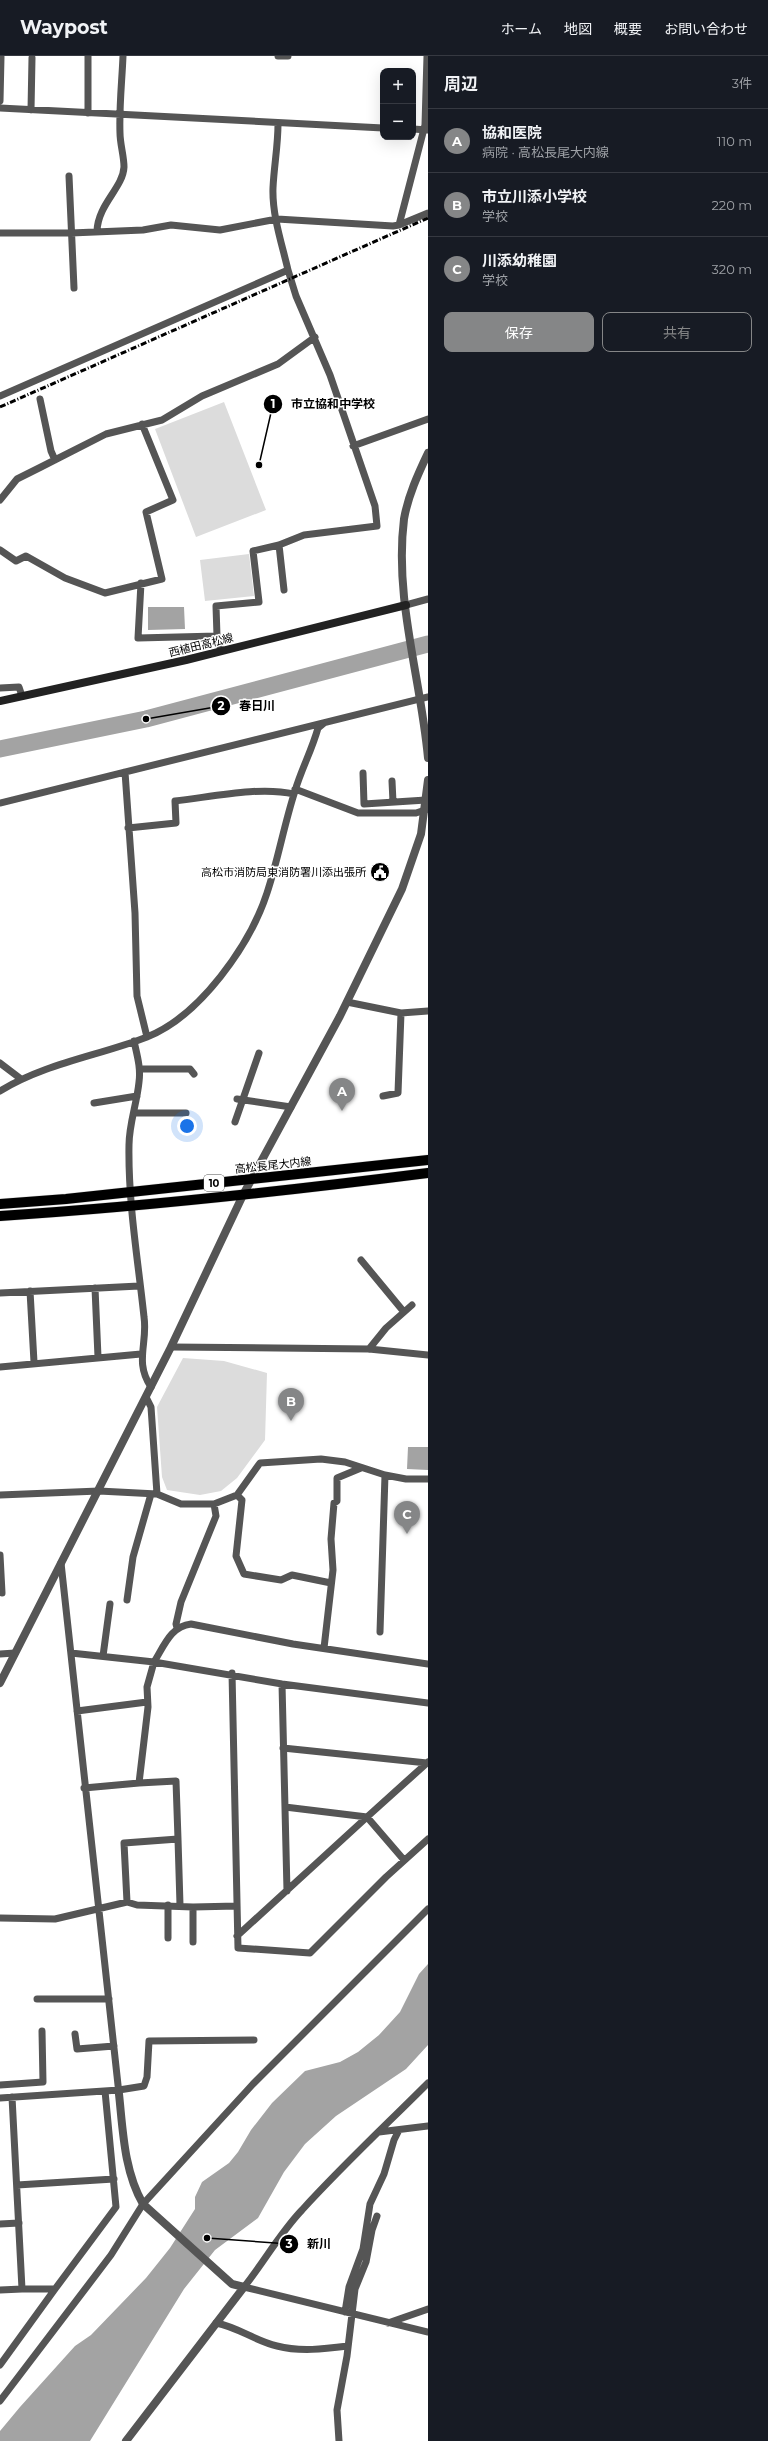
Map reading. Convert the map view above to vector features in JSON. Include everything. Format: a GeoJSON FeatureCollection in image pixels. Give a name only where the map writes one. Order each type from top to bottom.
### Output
{"type":"FeatureCollection","features":[{"type":"Feature","properties":{"kind":"main road","name":"西植田高松線"},"geometry":{"type":"LineString","coordinates":[[0,701],[221,651],[406,605]]}},
{"type":"Feature","properties":{"kind":"main road","name":"高松長尾大内線"},"geometry":{"type":"LineString","coordinates":[[0,1204],[428,1160]]}},
{"type":"Feature","properties":{"kind":"main road","name":"10"},"geometry":{"type":"LineString","coordinates":[[0,1216],[132,1207],[428,1173]]}},
{"type":"Feature","properties":{"kind":"street"},"geometry":{"type":"LineString","coordinates":[[88,56],[88,113]]}},
{"type":"Feature","properties":{"kind":"street"},"geometry":{"type":"LineString","coordinates":[[97,231],[97,222],[104,203],[122,177],[123,172],[120,114],[123,56]]}},
{"type":"Feature","properties":{"kind":"street"},"geometry":{"type":"LineString","coordinates":[[278,56],[288,56]]}},
{"type":"Feature","properties":{"kind":"street"},"geometry":{"type":"LineString","coordinates":[[399,224],[426,130],[426,56]]}},
{"type":"Feature","properties":{"kind":"street"},"geometry":{"type":"LineString","coordinates":[[0,102],[1,57]]}},
{"type":"Feature","properties":{"kind":"street"},"geometry":{"type":"LineString","coordinates":[[31,110],[32,58]]}},
{"type":"Feature","properties":{"kind":"street"},"geometry":{"type":"LineString","coordinates":[[0,108],[278,124],[380,128]]}},
{"type":"Feature","properties":{"kind":"street"},"geometry":{"type":"LineString","coordinates":[[221,651],[216,636],[216,606],[259,602],[253,551],[278,545],[304,535],[377,526],[376,506],[353,446],[315,337],[296,296],[288,270],[277,219],[273,189],[278,152],[278,124]]}},
{"type":"Feature","properties":{"kind":"street"},"geometry":{"type":"LineString","coordinates":[[416,129],[426,130]]}},
{"type":"Feature","properties":{"kind":"street"},"geometry":{"type":"LineString","coordinates":[[69,176],[70,233],[74,288]]}},
{"type":"Feature","properties":{"kind":"street"},"geometry":{"type":"LineString","coordinates":[[0,233],[70,233],[143,230],[171,225],[220,230],[277,219],[393,226],[428,213]]}},
{"type":"Feature","properties":{"kind":"street"},"geometry":{"type":"LineString","coordinates":[[0,396],[288,270]]}},
{"type":"Feature","properties":{"kind":"street"},"geometry":{"type":"LineString","coordinates":[[0,500],[17,479],[106,434],[162,420],[202,396],[278,364],[315,337]]}},
{"type":"Feature","properties":{"kind":"street"},"geometry":{"type":"LineString","coordinates":[[40,399],[51,451],[55,460]]}},
{"type":"Feature","properties":{"kind":"street"},"geometry":{"type":"LineString","coordinates":[[353,446],[428,419]]}},
{"type":"Feature","properties":{"kind":"street"},"geometry":{"type":"LineString","coordinates":[[0,550],[16,561],[26,556],[65,578],[105,593],[162,579],[146,512],[172,500],[142,424]]}},
{"type":"Feature","properties":{"kind":"street"},"geometry":{"type":"LineString","coordinates":[[428,453],[412,490],[405,518],[402,568],[407,617],[422,696],[428,758]]}},
{"type":"Feature","properties":{"kind":"street"},"geometry":{"type":"LineString","coordinates":[[278,545],[284,590]]}},
{"type":"Feature","properties":{"kind":"street"},"geometry":{"type":"LineString","coordinates":[[141,583],[138,638],[216,636]]}},
{"type":"Feature","properties":{"kind":"street"},"geometry":{"type":"LineString","coordinates":[[406,605],[428,599]]}},
{"type":"Feature","properties":{"kind":"street"},"geometry":{"type":"LineString","coordinates":[[0,688],[19,687],[22,696]]}},
{"type":"Feature","properties":{"kind":"street"},"geometry":{"type":"LineString","coordinates":[[0,803],[324,723],[422,696]]}},
{"type":"Feature","properties":{"kind":"street"},"geometry":{"type":"LineString","coordinates":[[0,1091],[20,1079],[68,1060],[147,1037],[164,1029],[191,1007],[216,983],[256,921],[267,893],[294,792],[318,728],[324,723]]}},
{"type":"Feature","properties":{"kind":"street"},"geometry":{"type":"LineString","coordinates":[[125,772],[135,913],[137,996],[147,1037]]}},
{"type":"Feature","properties":{"kind":"street"},"geometry":{"type":"LineString","coordinates":[[363,773],[364,804],[393,802],[426,806]]}},
{"type":"Feature","properties":{"kind":"street"},"geometry":{"type":"LineString","coordinates":[[0,1683],[61,1563],[100,1491],[152,1387],[243,1195],[347,1002],[402,889],[415,857],[426,806],[428,780]]}},
{"type":"Feature","properties":{"kind":"street"},"geometry":{"type":"LineString","coordinates":[[392,781],[393,802]]}},
{"type":"Feature","properties":{"kind":"street"},"geometry":{"type":"LineString","coordinates":[[128,828],[176,823],[175,801],[261,792],[294,792],[358,813],[416,812],[426,806]]}},
{"type":"Feature","properties":{"kind":"street"},"geometry":{"type":"LineString","coordinates":[[347,1002],[401,1013],[428,1011]]}},
{"type":"Feature","properties":{"kind":"street"},"geometry":{"type":"LineString","coordinates":[[383,1096],[398,1093],[401,1013]]}},
{"type":"Feature","properties":{"kind":"street"},"geometry":{"type":"LineString","coordinates":[[134,1041],[140,1069],[129,1143],[130,1191],[139,1286],[145,1318],[141,1354],[145,1377],[152,1387]]}},
{"type":"Feature","properties":{"kind":"street"},"geometry":{"type":"LineString","coordinates":[[235,1122],[240,1099],[259,1053]]}},
{"type":"Feature","properties":{"kind":"street"},"geometry":{"type":"LineString","coordinates":[[0,1063],[20,1079]]}},
{"type":"Feature","properties":{"kind":"street"},"geometry":{"type":"LineString","coordinates":[[140,1069],[190,1069],[194,1074]]}},
{"type":"Feature","properties":{"kind":"street"},"geometry":{"type":"LineString","coordinates":[[94,1103],[137,1096]]}},
{"type":"Feature","properties":{"kind":"street"},"geometry":{"type":"LineString","coordinates":[[240,1099],[291,1107]]}},
{"type":"Feature","properties":{"kind":"street"},"geometry":{"type":"LineString","coordinates":[[134,1113],[186,1113]]}},
{"type":"Feature","properties":{"kind":"street"},"geometry":{"type":"LineString","coordinates":[[361,1260],[404,1312]]}},
{"type":"Feature","properties":{"kind":"street"},"geometry":{"type":"LineString","coordinates":[[0,1293],[139,1286]]}},
{"type":"Feature","properties":{"kind":"street"},"geometry":{"type":"LineString","coordinates":[[95,1288],[98,1357]]}},
{"type":"Feature","properties":{"kind":"street"},"geometry":{"type":"LineString","coordinates":[[30,1291],[34,1362]]}},
{"type":"Feature","properties":{"kind":"street"},"geometry":{"type":"LineString","coordinates":[[369,1349],[386,1328],[412,1305]]}},
{"type":"Feature","properties":{"kind":"street"},"geometry":{"type":"LineString","coordinates":[[171,1347],[369,1349],[428,1356]]}},
{"type":"Feature","properties":{"kind":"street"},"geometry":{"type":"LineString","coordinates":[[0,1367],[34,1362],[141,1354]]}},
{"type":"Feature","properties":{"kind":"street"},"geometry":{"type":"LineString","coordinates":[[127,1600],[133,1557],[154,1494],[151,1407],[146,1397]]}},
{"type":"Feature","properties":{"kind":"street"},"geometry":{"type":"LineString","coordinates":[[0,1494],[100,1491],[154,1494],[181,1504],[214,1504],[237,1495],[260,1463],[321,1459],[345,1462],[385,1475],[406,1479],[428,1479]]}},
{"type":"Feature","properties":{"kind":"street"},"geometry":{"type":"LineString","coordinates":[[324,1648],[331,1583],[331,1538],[337,1478],[360,1468]]}},
{"type":"Feature","properties":{"kind":"street"},"geometry":{"type":"LineString","coordinates":[[380,1632],[385,1475]]}},
{"type":"Feature","properties":{"kind":"street"},"geometry":{"type":"LineString","coordinates":[[237,1495],[242,1500],[236,1556],[244,1574],[281,1580],[292,1575],[331,1583]]}},
{"type":"Feature","properties":{"kind":"street"},"geometry":{"type":"LineString","coordinates":[[139,1783],[147,1702],[147,1687],[154,1662],[177,1628],[176,1624],[181,1602],[216,1516],[214,1504]]}},
{"type":"Feature","properties":{"kind":"street"},"geometry":{"type":"LineString","coordinates":[[0,1555],[2,1592]]}},
{"type":"Feature","properties":{"kind":"street"},"geometry":{"type":"LineString","coordinates":[[61,1563],[84,1788],[119,2092],[130,2172],[137,2193],[146,2207],[232,2284],[428,2332]]}},
{"type":"Feature","properties":{"kind":"street"},"geometry":{"type":"LineString","coordinates":[[103,1656],[110,1604]]}},
{"type":"Feature","properties":{"kind":"street"},"geometry":{"type":"LineString","coordinates":[[177,1628],[191,1624],[206,1625],[324,1648],[428,1664]]}},
{"type":"Feature","properties":{"kind":"street"},"geometry":{"type":"LineString","coordinates":[[0,1654],[15,1653]]}},
{"type":"Feature","properties":{"kind":"street"},"geometry":{"type":"LineString","coordinates":[[70,1653],[154,1662],[232,1674],[282,1684],[428,1704]]}},
{"type":"Feature","properties":{"kind":"street"},"geometry":{"type":"LineString","coordinates":[[232,1674],[238,1948],[310,1953],[404,1860],[428,1839]]}},
{"type":"Feature","properties":{"kind":"street"},"geometry":{"type":"LineString","coordinates":[[282,1684],[286,1891]]}},
{"type":"Feature","properties":{"kind":"street"},"geometry":{"type":"LineString","coordinates":[[77,1711],[147,1702]]}},
{"type":"Feature","properties":{"kind":"street"},"geometry":{"type":"LineString","coordinates":[[283,1748],[428,1762]]}},
{"type":"Feature","properties":{"kind":"street"},"geometry":{"type":"LineString","coordinates":[[238,1936],[428,1762]]}},
{"type":"Feature","properties":{"kind":"street"},"geometry":{"type":"LineString","coordinates":[[84,1788],[176,1781],[180,1905]]}},
{"type":"Feature","properties":{"kind":"street"},"geometry":{"type":"LineString","coordinates":[[284,1807],[367,1817],[404,1860]]}},
{"type":"Feature","properties":{"kind":"street"},"geometry":{"type":"LineString","coordinates":[[127,1902],[124,1843],[178,1839]]}},
{"type":"Feature","properties":{"kind":"street"},"geometry":{"type":"LineString","coordinates":[[0,1918],[55,1919],[127,1902],[137,1904],[180,1905],[193,1907],[237,1906]]}},
{"type":"Feature","properties":{"kind":"street"},"geometry":{"type":"LineString","coordinates":[[168,1905],[168,1938]]}},
{"type":"Feature","properties":{"kind":"street"},"geometry":{"type":"LineString","coordinates":[[193,1907],[193,1942]]}},
{"type":"Feature","properties":{"kind":"street"},"geometry":{"type":"LineString","coordinates":[[0,2401],[146,2207],[253,2084],[428,1909]]}},
{"type":"Feature","properties":{"kind":"street"},"geometry":{"type":"LineString","coordinates":[[37,1999],[109,1999]]}},
{"type":"Feature","properties":{"kind":"street"},"geometry":{"type":"LineString","coordinates":[[0,2085],[43,2082],[42,2031]]}},
{"type":"Feature","properties":{"kind":"street"},"geometry":{"type":"LineString","coordinates":[[75,2034],[77,2049],[114,2046]]}},
{"type":"Feature","properties":{"kind":"street"},"geometry":{"type":"LineString","coordinates":[[0,2098],[105,2091],[119,2092],[144,2086],[147,2077],[149,2041],[254,2040]]}},
{"type":"Feature","properties":{"kind":"street"},"geometry":{"type":"LineString","coordinates":[[126,2441],[260,2267],[277,2239],[301,2210],[428,2082]]}},
{"type":"Feature","properties":{"kind":"street"},"geometry":{"type":"LineString","coordinates":[[0,2365],[116,2208],[105,2091]]}},
{"type":"Feature","properties":{"kind":"street"},"geometry":{"type":"LineString","coordinates":[[12,2097],[22,2289]]}},
{"type":"Feature","properties":{"kind":"street"},"geometry":{"type":"LineString","coordinates":[[379,2132],[428,2126]]}},
{"type":"Feature","properties":{"kind":"street"},"geometry":{"type":"LineString","coordinates":[[338,2441],[337,2410],[348,2346],[349,2287],[363,2249],[370,2204],[384,2174],[394,2140],[399,2130]]}},
{"type":"Feature","properties":{"kind":"street"},"geometry":{"type":"LineString","coordinates":[[17,2185],[114,2179]]}},
{"type":"Feature","properties":{"kind":"street"},"geometry":{"type":"LineString","coordinates":[[348,2313],[355,2289],[366,2262],[372,2230],[377,2216]]}},
{"type":"Feature","properties":{"kind":"street"},"geometry":{"type":"LineString","coordinates":[[0,2224],[19,2223]]}},
{"type":"Feature","properties":{"kind":"street"},"geometry":{"type":"LineString","coordinates":[[0,2290],[56,2289]]}},
{"type":"Feature","properties":{"kind":"street"},"geometry":{"type":"LineString","coordinates":[[388,2323],[428,2309]]}},
{"type":"Feature","properties":{"kind":"street"},"geometry":{"type":"LineString","coordinates":[[216,2323],[245,2331],[276,2346],[297,2350],[348,2346]]}},
{"type":"Feature","properties":{"kind":"shaded area"},"geometry":{"type":"Polygon","coordinates":[[[224,402],[266,510],[196,537],[155,429],[224,402]]]}},
{"type":"Feature","properties":{"kind":"shaded area"},"geometry":{"type":"Polygon","coordinates":[[[249,554],[254,596],[205,601],[200,560],[249,554]]]}},
{"type":"Feature","properties":{"kind":"shaded area"},"geometry":{"type":"Polygon","coordinates":[[[148,607],[184,607],[185,629],[148,630],[148,607]]]}},
{"type":"Feature","properties":{"kind":"shaded area"},"geometry":{"type":"Polygon","coordinates":[[[183,1358],[224,1361],[267,1373],[265,1440],[237,1478],[221,1491],[200,1495],[167,1490],[162,1477],[157,1407],[183,1358]]]}},
{"type":"Feature","properties":{"kind":"shaded area"},"geometry":{"type":"Polygon","coordinates":[[[408,1447],[428,1447],[428,1470],[407,1469],[408,1447]]]}},
{"type":"Feature","properties":{"kind":"shaded area"},"geometry":{"type":"Polygon","coordinates":[[[428,1964],[428,2045],[406,2069],[336,2116],[305,2144],[284,2172],[258,2218],[215,2250],[184,2289],[90,2441],[0,2441],[0,2431],[20,2407],[75,2346],[91,2335],[146,2278],[170,2248],[195,2209],[195,2197],[202,2182],[229,2163],[238,2152],[251,2130],[272,2103],[305,2071],[340,2062],[358,2052],[379,2035],[400,2012],[419,1974],[428,1964]]]}},
{"type":"Feature","properties":{"kind":"waterway"},"geometry":{"type":"LineString","coordinates":[[0,749],[146,719],[428,644]]}},
{"type":"Feature","properties":{"kind":"railway"},"geometry":{"type":"LineString","coordinates":[[0,407],[428,218]]}},
{"type":"Feature","properties":{"kind":"place","name":"市立協和中学校"},"geometry":{"type":"Point","coordinates":[259,465]}},
{"type":"Feature","properties":{"kind":"place","name":"春日川"},"geometry":{"type":"Point","coordinates":[146,719]}},
{"type":"Feature","properties":{"kind":"place","name":"高松市消防局東消防署川添出張所"},"geometry":{"type":"Point","coordinates":[380,872]}},
{"type":"Feature","properties":{"kind":"place","name":"協和医院"},"geometry":{"type":"Point","coordinates":[342,1111]}},
{"type":"Feature","properties":{"kind":"place","name":"市立川添小学校"},"geometry":{"type":"Point","coordinates":[291,1421]}},
{"type":"Feature","properties":{"kind":"place","name":"川添幼稚園"},"geometry":{"type":"Point","coordinates":[407,1534]}},
{"type":"Feature","properties":{"kind":"place","name":"新川"},"geometry":{"type":"Point","coordinates":[207,2238]}}]}
